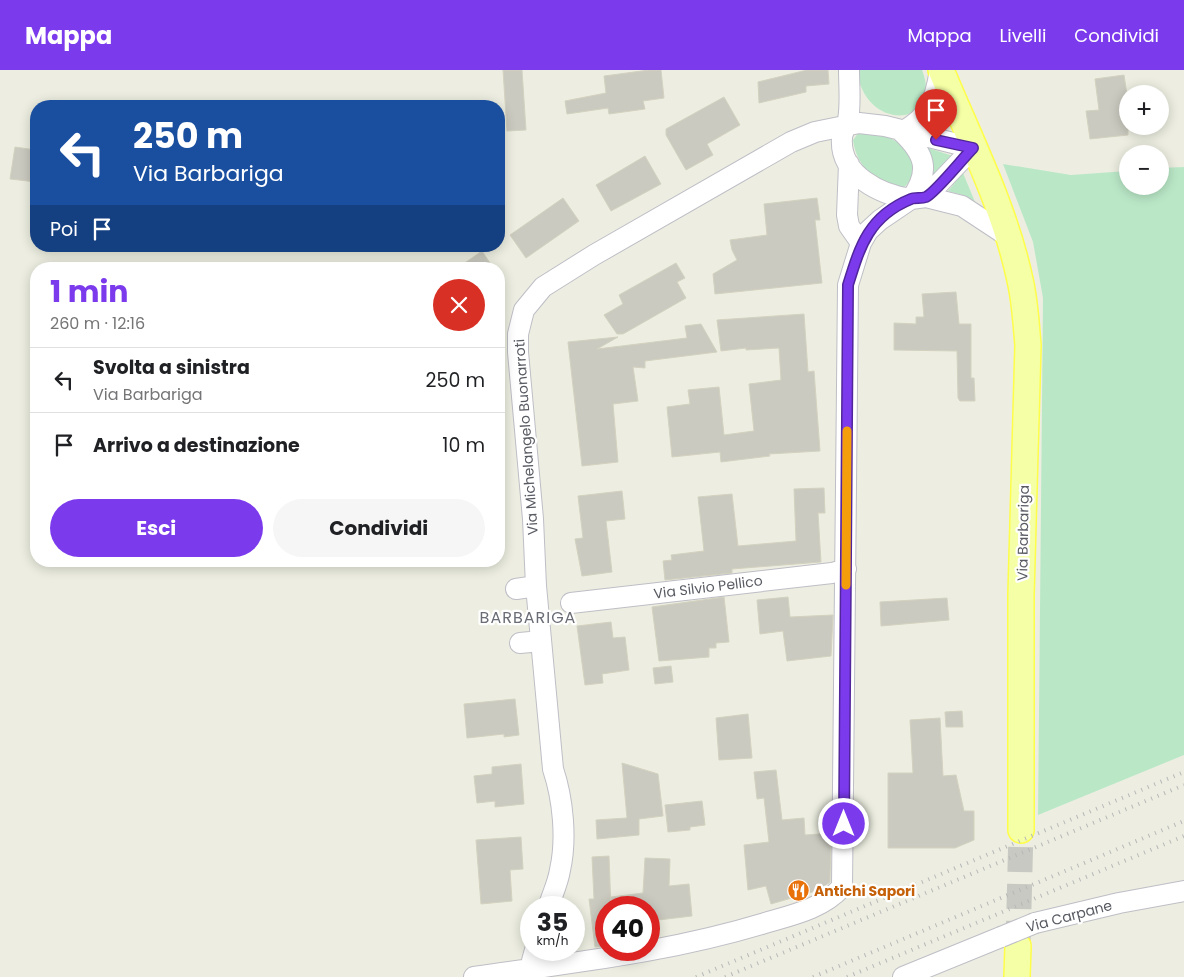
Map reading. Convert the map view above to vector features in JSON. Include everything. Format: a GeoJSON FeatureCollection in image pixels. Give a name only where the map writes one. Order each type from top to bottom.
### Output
{"type":"FeatureCollection","features":[{"type":"Feature","properties":{"kind":"main road","name":"Via Barbariga"},"geometry":{"type":"LineString","coordinates":[[940,70],[1009,237],[1021,281],[1028,345],[1021,595],[1021,830]]}},
{"type":"Feature","properties":{"kind":"main road"},"geometry":{"type":"LineString","coordinates":[[1007,943],[1017,977]]}},
{"type":"Feature","properties":{"kind":"street"},"geometry":{"type":"LineString","coordinates":[[849,70],[848,124],[842,138],[843,150],[849,164],[859,177],[870,186],[895,196],[919,198],[962,206],[1009,237]]}},
{"type":"Feature","properties":{"kind":"street","name":"Via Barbariga"},"geometry":{"type":"LineString","coordinates":[[902,132],[914,125],[931,105],[936,95],[940,70]]}},
{"type":"Feature","properties":{"kind":"street"},"geometry":{"type":"LineString","coordinates":[[848,124],[873,124],[973,148]]}},
{"type":"Feature","properties":{"kind":"street","name":"Via Michelangelo Buonarroti"},"geometry":{"type":"LineString","coordinates":[[552,896],[560,871],[564,844],[558,784],[553,769],[536,586],[533,519],[518,352],[520,326],[524,310],[542,287],[594,255],[791,142],[815,132],[848,124]]}},
{"type":"Feature","properties":{"kind":"street"},"geometry":{"type":"LineString","coordinates":[[902,132],[914,144],[922,159],[924,171],[918,190],[919,198]]}},
{"type":"Feature","properties":{"kind":"street"},"geometry":{"type":"LineString","coordinates":[[474,977],[628,956],[716,938],[803,912],[832,898],[842,886],[848,285],[861,243],[868,231],[880,220],[919,198],[973,148]]}},
{"type":"Feature","properties":{"kind":"street"},"geometry":{"type":"LineString","coordinates":[[849,164],[848,221],[861,243]]}},
{"type":"Feature","properties":{"kind":"street","name":"Via Silvio Pellico"},"geometry":{"type":"LineString","coordinates":[[571,603],[832,573],[846,569]]}},
{"type":"Feature","properties":{"kind":"street"},"geometry":{"type":"LineString","coordinates":[[516,589],[536,586]]}},
{"type":"Feature","properties":{"kind":"street"},"geometry":{"type":"LineString","coordinates":[[520,643],[542,641]]}},
{"type":"Feature","properties":{"kind":"street","name":"Via Carpane"},"geometry":{"type":"LineString","coordinates":[[903,977],[1007,943],[1035,923],[1119,903],[1184,892]]}},
{"type":"Feature","properties":{"kind":"street"},"geometry":{"type":"LineString","coordinates":[[532,961],[533,970]]}},
{"type":"Feature","properties":{"kind":"green space"},"geometry":{"type":"Polygon","coordinates":[[[857,70],[922,70],[926,89],[923,103],[913,112],[901,115],[887,113],[873,105],[863,90],[857,70]]]}},
{"type":"Feature","properties":{"kind":"green space"},"geometry":{"type":"Polygon","coordinates":[[[859,132],[883,135],[900,144],[906,150],[914,164],[914,172],[903,188],[884,182],[863,166],[855,150],[853,140],[859,132]]]}},
{"type":"Feature","properties":{"kind":"green space"},"geometry":{"type":"Polygon","coordinates":[[[928,148],[953,156],[931,183],[933,165],[928,148]]]}},
{"type":"Feature","properties":{"kind":"green space"},"geometry":{"type":"Polygon","coordinates":[[[1003,164],[1071,175],[1119,172],[1119,195],[1169,195],[1169,168],[1184,167],[1184,755],[1038,815],[1043,298],[1033,242],[1003,164]]]}},
{"type":"Feature","properties":{"kind":"green space"},"geometry":{"type":"Polygon","coordinates":[[[963,173],[975,202],[963,195],[948,191],[963,173]]]}},
{"type":"Feature","properties":{"kind":"building"},"geometry":{"type":"Polygon","coordinates":[[[503,70],[522,70],[526,130],[507,131],[503,70]]]}},
{"type":"Feature","properties":{"kind":"building"},"geometry":{"type":"Polygon","coordinates":[[[661,70],[664,98],[643,101],[645,109],[609,114],[608,108],[567,114],[565,101],[606,93],[604,76],[661,70]]]}},
{"type":"Feature","properties":{"kind":"building"},"geometry":{"type":"Polygon","coordinates":[[[807,70],[828,70],[829,84],[806,86],[806,92],[759,103],[758,82],[807,70]]]}},
{"type":"Feature","properties":{"kind":"building"},"geometry":{"type":"Polygon","coordinates":[[[1124,75],[1126,85],[1119,85],[1119,135],[1128,135],[1090,139],[1086,111],[1099,110],[1095,79],[1124,75]]]}},
{"type":"Feature","properties":{"kind":"building"},"geometry":{"type":"Polygon","coordinates":[[[724,97],[740,125],[707,144],[713,155],[686,170],[666,135],[666,129],[724,97]]]}},
{"type":"Feature","properties":{"kind":"building"},"geometry":{"type":"Polygon","coordinates":[[[15,147],[30,149],[30,181],[10,179],[15,147]]]}},
{"type":"Feature","properties":{"kind":"building"},"geometry":{"type":"Polygon","coordinates":[[[645,156],[661,184],[611,211],[596,185],[645,156]]]}},
{"type":"Feature","properties":{"kind":"building"},"geometry":{"type":"Polygon","coordinates":[[[563,198],[579,221],[526,258],[510,235],[563,198]]]}},
{"type":"Feature","properties":{"kind":"building"},"geometry":{"type":"Polygon","coordinates":[[[817,198],[820,220],[815,220],[822,283],[715,294],[713,274],[737,260],[730,240],[767,235],[764,204],[817,198]]]}},
{"type":"Feature","properties":{"kind":"building"},"geometry":{"type":"Polygon","coordinates":[[[483,252],[489,262],[466,262],[483,252]]]}},
{"type":"Feature","properties":{"kind":"building"},"geometry":{"type":"Polygon","coordinates":[[[676,263],[685,278],[677,282],[686,298],[623,334],[617,334],[604,315],[623,304],[619,295],[676,263]]]}},
{"type":"Feature","properties":{"kind":"building"},"geometry":{"type":"Polygon","coordinates":[[[956,292],[959,324],[971,324],[971,378],[974,378],[975,401],[960,401],[958,398],[957,351],[894,350],[894,323],[916,324],[916,317],[924,317],[922,294],[956,292]]]}},
{"type":"Feature","properties":{"kind":"building"},"geometry":{"type":"Polygon","coordinates":[[[804,314],[808,372],[814,371],[820,451],[769,454],[770,456],[721,462],[720,452],[672,457],[667,407],[690,404],[688,390],[719,387],[724,435],[754,431],[749,384],[781,380],[779,348],[746,350],[746,348],[721,351],[717,320],[804,314]]]}},
{"type":"Feature","properties":{"kind":"building"},"geometry":{"type":"Polygon","coordinates":[[[701,324],[717,352],[645,361],[645,368],[633,367],[638,401],[613,404],[618,462],[582,466],[568,342],[618,337],[597,349],[687,338],[685,326],[701,324]]]}},
{"type":"Feature","properties":{"kind":"building"},"geometry":{"type":"Polygon","coordinates":[[[824,488],[825,513],[818,513],[821,562],[732,569],[732,573],[665,580],[663,561],[672,560],[671,555],[704,551],[698,497],[732,494],[738,546],[796,541],[794,489],[824,488]]]}},
{"type":"Feature","properties":{"kind":"building"},"geometry":{"type":"Polygon","coordinates":[[[622,491],[625,519],[606,521],[612,572],[582,576],[575,539],[583,538],[578,496],[622,491]]]}},
{"type":"Feature","properties":{"kind":"building"},"geometry":{"type":"Polygon","coordinates":[[[724,597],[729,642],[716,643],[716,648],[709,648],[709,657],[659,661],[652,607],[724,597]]]}},
{"type":"Feature","properties":{"kind":"building"},"geometry":{"type":"Polygon","coordinates":[[[788,597],[790,617],[833,615],[831,656],[787,661],[783,631],[760,634],[757,600],[788,597]]]}},
{"type":"Feature","properties":{"kind":"building"},"geometry":{"type":"Polygon","coordinates":[[[947,598],[949,620],[881,626],[880,602],[947,598]]]}},
{"type":"Feature","properties":{"kind":"building"},"geometry":{"type":"Polygon","coordinates":[[[611,622],[613,638],[625,637],[629,670],[602,674],[603,683],[585,685],[577,626],[611,622]]]}},
{"type":"Feature","properties":{"kind":"building"},"geometry":{"type":"Polygon","coordinates":[[[671,666],[673,682],[655,684],[653,668],[671,666]]]}},
{"type":"Feature","properties":{"kind":"building"},"geometry":{"type":"Polygon","coordinates":[[[515,699],[519,735],[504,737],[504,734],[467,738],[464,704],[515,699]]]}},
{"type":"Feature","properties":{"kind":"building"},"geometry":{"type":"Polygon","coordinates":[[[962,711],[963,727],[946,727],[945,712],[962,711]]]}},
{"type":"Feature","properties":{"kind":"building"},"geometry":{"type":"Polygon","coordinates":[[[748,714],[752,758],[719,760],[716,718],[748,714]]]}},
{"type":"Feature","properties":{"kind":"building"},"geometry":{"type":"Polygon","coordinates":[[[940,718],[943,776],[956,775],[964,811],[974,811],[974,840],[955,848],[888,848],[888,773],[913,773],[910,720],[940,718]]]}},
{"type":"Feature","properties":{"kind":"building"},"geometry":{"type":"Polygon","coordinates":[[[622,763],[658,774],[663,816],[639,819],[639,835],[597,839],[596,820],[627,818],[622,763]]]}},
{"type":"Feature","properties":{"kind":"building"},"geometry":{"type":"Polygon","coordinates":[[[521,764],[524,804],[495,807],[495,801],[477,803],[474,776],[492,774],[492,767],[521,764]]]}},
{"type":"Feature","properties":{"kind":"building"},"geometry":{"type":"Polygon","coordinates":[[[776,770],[782,820],[804,818],[805,835],[831,833],[830,882],[819,890],[771,904],[766,886],[748,890],[744,845],[769,842],[764,798],[757,799],[754,772],[776,770]]]}},
{"type":"Feature","properties":{"kind":"building"},"geometry":{"type":"Polygon","coordinates":[[[702,801],[705,825],[690,827],[690,830],[668,832],[665,805],[702,801]]]}},
{"type":"Feature","properties":{"kind":"building"},"geometry":{"type":"Polygon","coordinates":[[[521,837],[523,869],[510,870],[512,901],[481,904],[476,840],[521,837]]]}},
{"type":"Feature","properties":{"kind":"building"},"geometry":{"type":"Polygon","coordinates":[[[609,856],[611,896],[595,896],[595,947],[589,899],[594,899],[592,857],[609,856]]]}},
{"type":"Feature","properties":{"kind":"building"},"geometry":{"type":"Polygon","coordinates":[[[645,858],[670,859],[669,886],[689,884],[692,916],[660,920],[660,896],[619,896],[643,893],[645,858]]]}},
{"type":"Feature","properties":{"kind":"tunnel"},"geometry":{"type":"LineString","coordinates":[[1018,946],[1021,830]]}},
{"type":"Feature","properties":{"kind":"railway"},"geometry":{"type":"LineString","coordinates":[[696,977],[1184,772]]}},
{"type":"Feature","properties":{"kind":"railway"},"geometry":{"type":"LineString","coordinates":[[725,977],[1184,785]]}},
{"type":"Feature","properties":{"kind":"railway"},"geometry":{"type":"LineString","coordinates":[[813,977],[1184,821]]}},
{"type":"Feature","properties":{"kind":"railway"},"geometry":{"type":"LineString","coordinates":[[847,977],[1184,836]]}},
{"type":"Feature","properties":{"kind":"slow traffic"},"geometry":{"type":"LineString","coordinates":[[846,585],[847,431]]}},
{"type":"Feature","properties":{"kind":"place","name":"Antichi Sapori"},"geometry":{"type":"Point","coordinates":[798,891]}},
{"type":"Feature","properties":{"kind":"district","name":"BARBARIGA"},"geometry":{"type":"Point","coordinates":[528,617]}},
{"type":"Feature","properties":{"kind":"route"},"geometry":{"type":"LineString","coordinates":[[844,824],[848,285],[861,243],[868,231],[880,220],[911,199],[926,197],[973,148],[936,140]]}}]}
